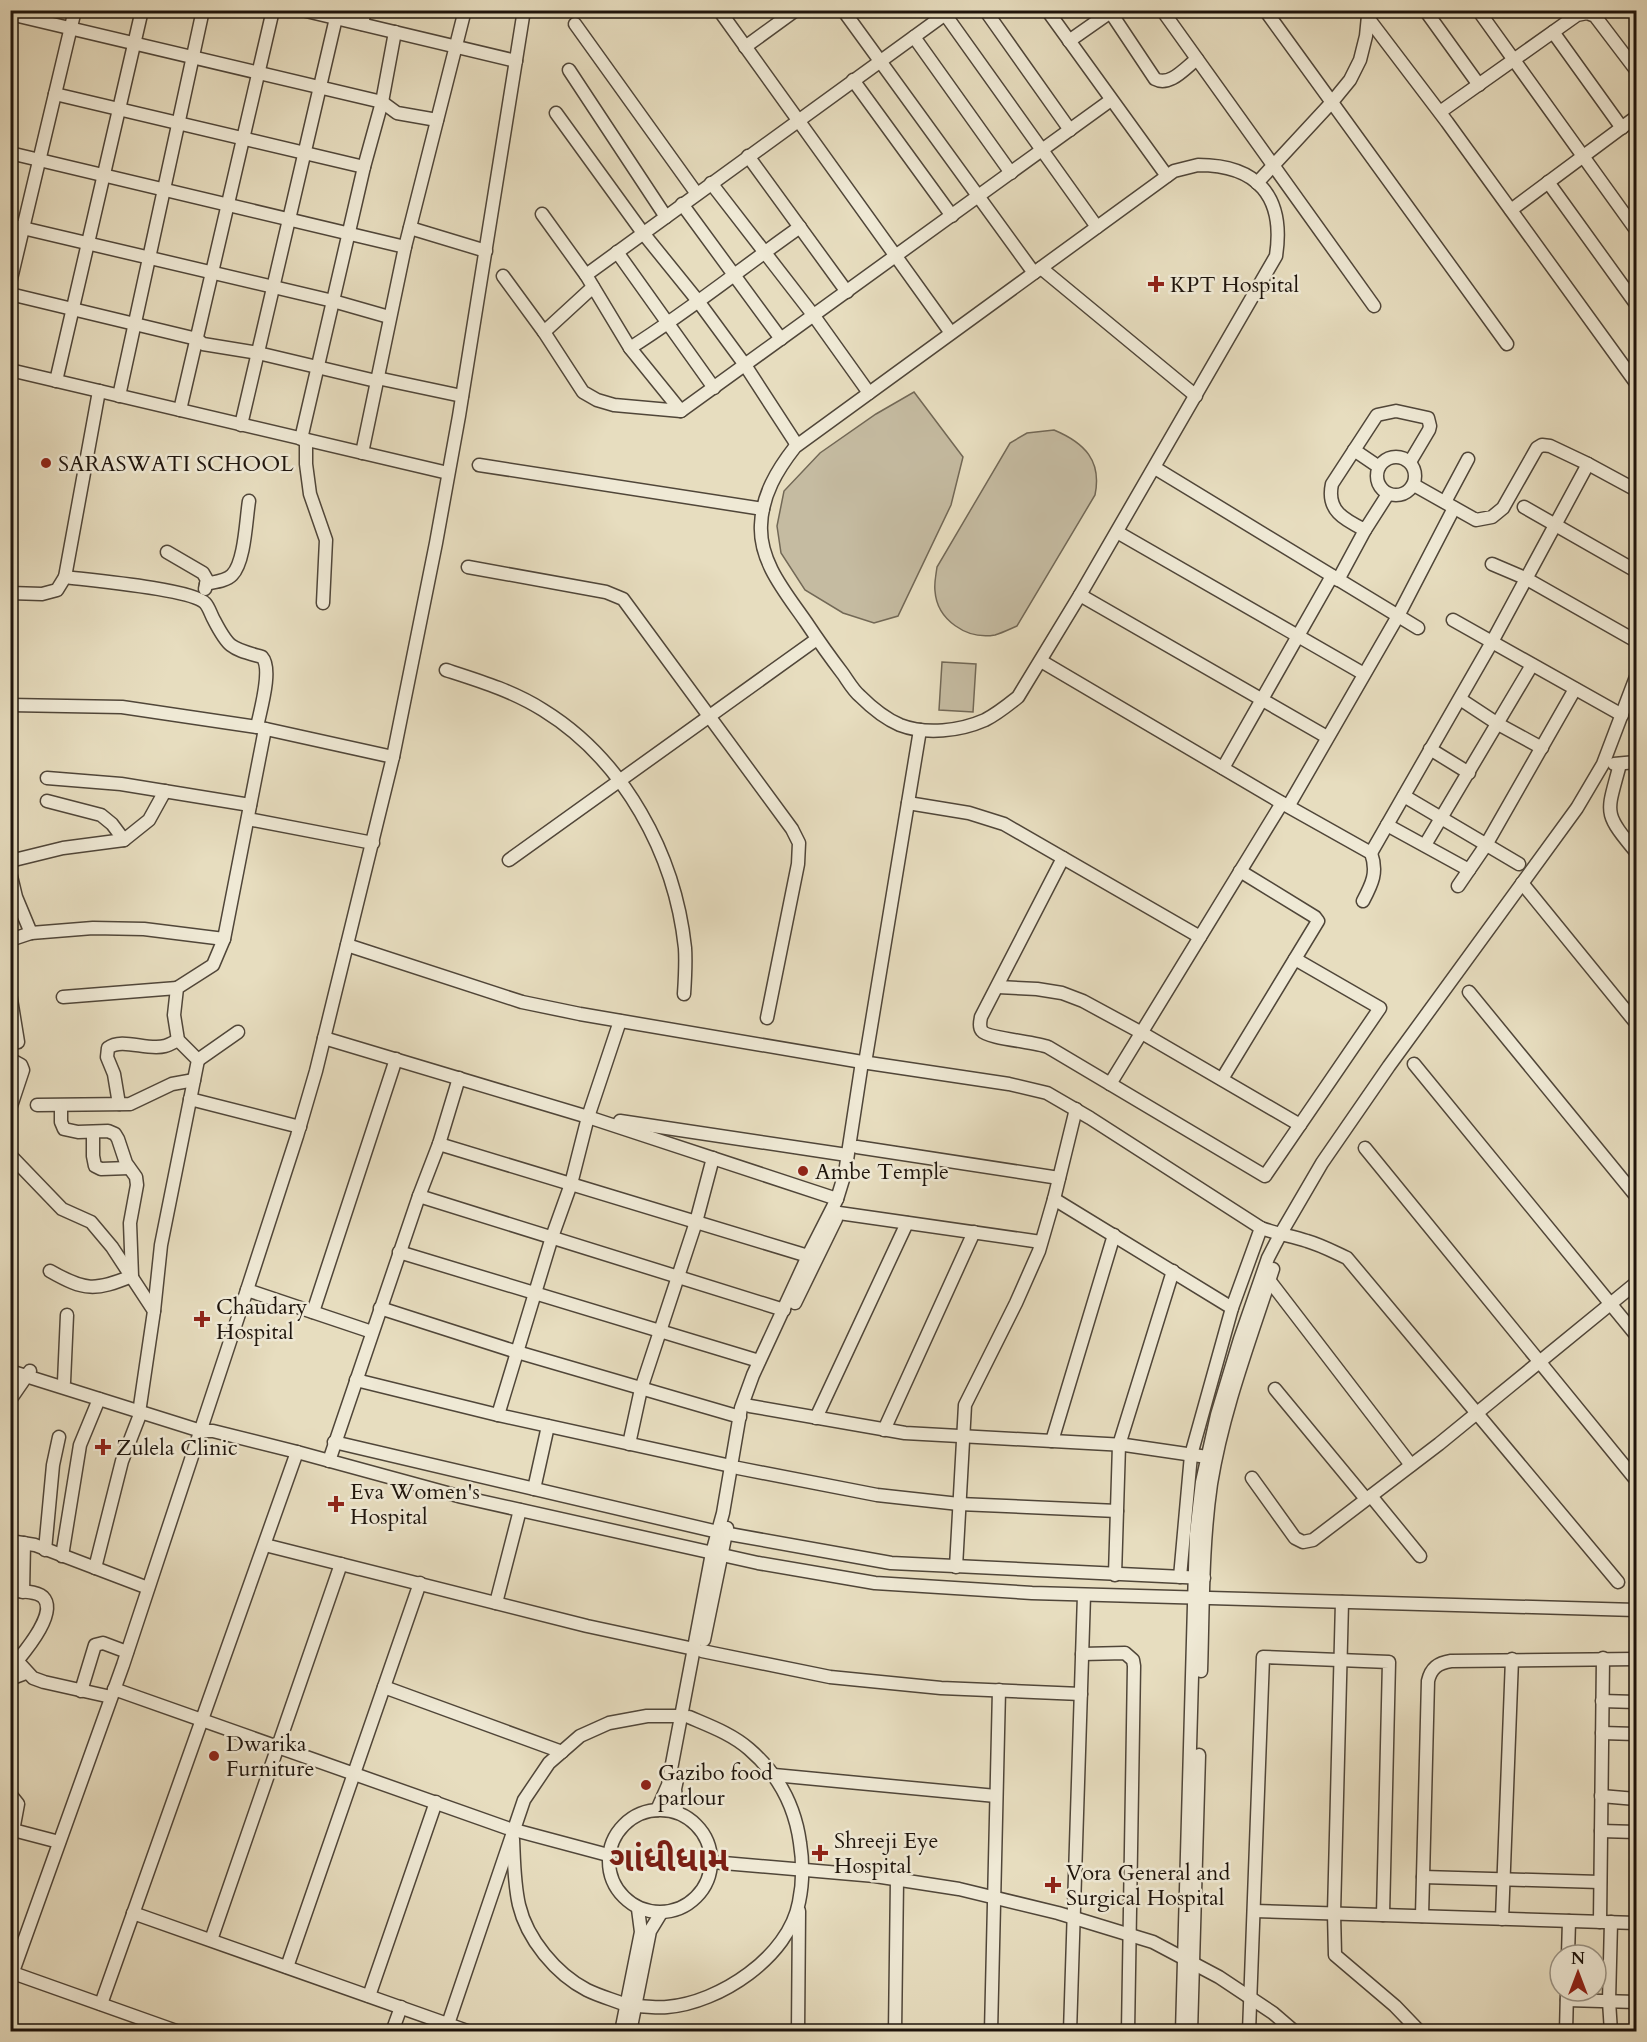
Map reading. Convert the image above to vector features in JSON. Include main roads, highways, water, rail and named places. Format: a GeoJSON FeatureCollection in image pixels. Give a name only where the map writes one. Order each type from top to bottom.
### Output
{"type":"FeatureCollection","features":[{"type":"Feature","properties":{"kind":"place","name":"KPT Hospital"},"geometry":{"type":"Point","coordinates":[1156,284]}},
{"type":"Feature","properties":{"kind":"place","name":"SARASWATI SCHOOL"},"geometry":{"type":"Point","coordinates":[46,463]}},
{"type":"Feature","properties":{"kind":"place","name":"Ambe Temple"},"geometry":{"type":"Point","coordinates":[803,1171]}},
{"type":"Feature","properties":{"kind":"place","name":"Chaudary Hospital"},"geometry":{"type":"Point","coordinates":[202,1319]}},
{"type":"Feature","properties":{"kind":"place","name":"Zulela Clinic"},"geometry":{"type":"Point","coordinates":[103,1447]}},
{"type":"Feature","properties":{"kind":"place","name":"Eva Women's Hospital"},"geometry":{"type":"Point","coordinates":[336,1504]}},
{"type":"Feature","properties":{"kind":"place","name":"Dwarika Furniture"},"geometry":{"type":"Point","coordinates":[214,1756]}},
{"type":"Feature","properties":{"kind":"place","name":"Gazibo food parlour"},"geometry":{"type":"Point","coordinates":[646,1785]}},
{"type":"Feature","properties":{"kind":"place","name":"Shreeji Eye Hospital"},"geometry":{"type":"Point","coordinates":[820,1853]}},
{"type":"Feature","properties":{"kind":"place","name":"Vora General and Surgical Hospital"},"geometry":{"type":"Point","coordinates":[1053,1885]}},
{"type":"Feature","properties":{"kind":"district","name":"ગાંધીધામ"},"geometry":{"type":"Point","coordinates":[669,1859]}}]}
